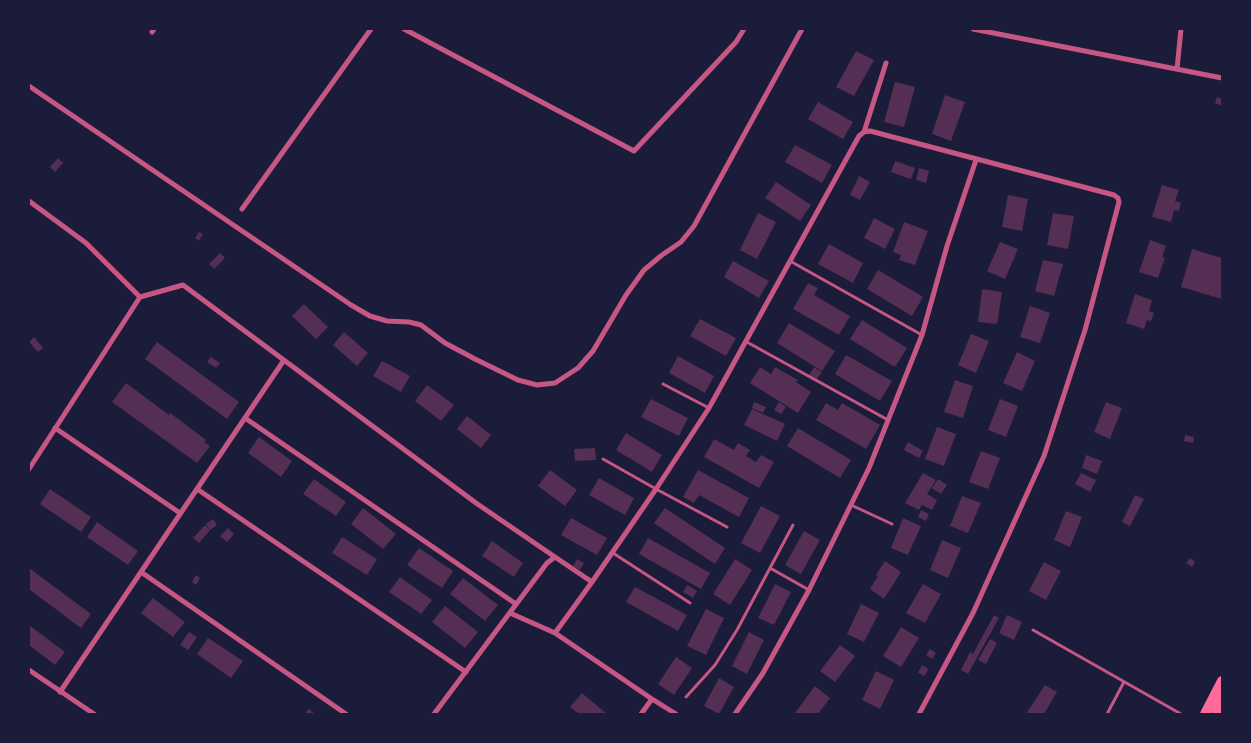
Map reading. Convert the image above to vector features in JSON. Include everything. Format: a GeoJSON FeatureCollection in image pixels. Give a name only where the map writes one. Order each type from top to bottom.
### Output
{"type":"FeatureCollection","features":[{"type":"Feature","properties":{"kind":"highway"},"geometry":{"type":"LineString","coordinates":[[1205,714],[1222,681]]}},
{"type":"Feature","properties":{"kind":"highway"},"geometry":{"type":"LineString","coordinates":[[1217,714],[1222,691]]}},
{"type":"Feature","properties":{"kind":"street"},"geometry":{"type":"LineString","coordinates":[[242,209],[371,29]]}},
{"type":"Feature","properties":{"kind":"street"},"geometry":{"type":"LineString","coordinates":[[404,29],[634,151],[736,42],[744,29]]}},
{"type":"Feature","properties":{"kind":"street"},"geometry":{"type":"LineString","coordinates":[[29,86],[351,305],[370,316],[387,321],[409,322],[422,325],[445,343],[475,359],[518,380],[537,385],[555,383],[578,368],[593,351],[626,295],[644,270],[662,254],[681,242],[694,226],[802,29]]}},
{"type":"Feature","properties":{"kind":"street"},"geometry":{"type":"LineString","coordinates":[[973,29],[1222,78]]}},
{"type":"Feature","properties":{"kind":"street"},"geometry":{"type":"LineString","coordinates":[[1177,69],[1181,29]]}},
{"type":"Feature","properties":{"kind":"street"},"geometry":{"type":"LineString","coordinates":[[864,132],[886,63]]}},
{"type":"Feature","properties":{"kind":"street"},"geometry":{"type":"LineString","coordinates":[[555,634],[656,490],[709,408],[859,136],[864,132],[870,131],[1114,195],[1118,198],[1119,202],[1085,330],[1044,456],[974,614],[919,714]]}},
{"type":"Feature","properties":{"kind":"street"},"geometry":{"type":"LineString","coordinates":[[735,714],[763,673],[809,590],[870,468],[922,335],[947,246],[976,160]]}},
{"type":"Feature","properties":{"kind":"street"},"geometry":{"type":"LineString","coordinates":[[29,201],[86,243],[140,296]]}},
{"type":"Feature","properties":{"kind":"street"},"geometry":{"type":"LineString","coordinates":[[29,469],[140,296],[183,285],[476,502],[592,582]]}},
{"type":"Feature","properties":{"kind":"street"},"geometry":{"type":"LineString","coordinates":[[60,692],[284,360]]}},
{"type":"Feature","properties":{"kind":"street"},"geometry":{"type":"LineString","coordinates":[[245,418],[516,604]]}},
{"type":"Feature","properties":{"kind":"street"},"geometry":{"type":"LineString","coordinates":[[55,428],[180,513]]}},
{"type":"Feature","properties":{"kind":"street"},"geometry":{"type":"LineString","coordinates":[[197,489],[466,672]]}},
{"type":"Feature","properties":{"kind":"street"},"geometry":{"type":"LineString","coordinates":[[434,714],[547,563],[555,558]]}},
{"type":"Feature","properties":{"kind":"street"},"geometry":{"type":"LineString","coordinates":[[141,572],[346,714]]}},
{"type":"Feature","properties":{"kind":"street"},"geometry":{"type":"LineString","coordinates":[[510,613],[555,634],[676,714]]}},
{"type":"Feature","properties":{"kind":"street"},"geometry":{"type":"LineString","coordinates":[[29,670],[94,714]]}},
{"type":"Feature","properties":{"kind":"street"},"geometry":{"type":"LineString","coordinates":[[641,714],[652,699]]}},
{"type":"Feature","properties":{"kind":"lane"},"geometry":{"type":"LineString","coordinates":[[790,261],[922,335]]}},
{"type":"Feature","properties":{"kind":"lane"},"geometry":{"type":"LineString","coordinates":[[746,341],[888,420]]}},
{"type":"Feature","properties":{"kind":"lane"},"geometry":{"type":"LineString","coordinates":[[662,384],[709,408]]}},
{"type":"Feature","properties":{"kind":"lane"},"geometry":{"type":"LineString","coordinates":[[603,459],[656,490],[727,527]]}},
{"type":"Feature","properties":{"kind":"lane"},"geometry":{"type":"LineString","coordinates":[[852,505],[892,524]]}},
{"type":"Feature","properties":{"kind":"lane"},"geometry":{"type":"LineString","coordinates":[[686,697],[715,665],[793,525]]}},
{"type":"Feature","properties":{"kind":"lane"},"geometry":{"type":"LineString","coordinates":[[613,553],[690,603]]}},
{"type":"Feature","properties":{"kind":"lane"},"geometry":{"type":"LineString","coordinates":[[770,568],[809,590]]}},
{"type":"Feature","properties":{"kind":"lane"},"geometry":{"type":"LineString","coordinates":[[1033,630],[1181,714]]}},
{"type":"Feature","properties":{"kind":"lane"},"geometry":{"type":"LineString","coordinates":[[1107,714],[1124,682]]}},
{"type":"Feature","properties":{"kind":"building"},"geometry":{"type":"Polygon","coordinates":[[[856,51],[874,60],[854,96],[836,87],[856,51]]]}},
{"type":"Feature","properties":{"kind":"building"},"geometry":{"type":"Polygon","coordinates":[[[895,82],[915,87],[904,127],[884,122],[895,82]]]}},
{"type":"Feature","properties":{"kind":"building"},"geometry":{"type":"Polygon","coordinates":[[[945,95],[965,102],[951,141],[932,134],[945,95]]]}},
{"type":"Feature","properties":{"kind":"building"},"geometry":{"type":"Polygon","coordinates":[[[1217,97],[1222,99],[1222,106],[1215,103],[1217,97]]]}},
{"type":"Feature","properties":{"kind":"building"},"geometry":{"type":"Polygon","coordinates":[[[818,102],[853,122],[843,139],[808,119],[818,102]]]}},
{"type":"Feature","properties":{"kind":"building"},"geometry":{"type":"Polygon","coordinates":[[[795,145],[832,165],[822,183],[785,162],[795,145]]]}},
{"type":"Feature","properties":{"kind":"building"},"geometry":{"type":"Polygon","coordinates":[[[58,158],[63,163],[55,172],[50,167],[58,158]]]}},
{"type":"Feature","properties":{"kind":"building"},"geometry":{"type":"Polygon","coordinates":[[[895,161],[915,168],[911,179],[891,172],[895,161]]]}},
{"type":"Feature","properties":{"kind":"building"},"geometry":{"type":"Polygon","coordinates":[[[919,168],[929,171],[926,183],[916,180],[919,168]]]}},
{"type":"Feature","properties":{"kind":"building"},"geometry":{"type":"Polygon","coordinates":[[[859,176],[870,182],[860,200],[850,195],[859,176]]]}},
{"type":"Feature","properties":{"kind":"building"},"geometry":{"type":"Polygon","coordinates":[[[776,182],[811,205],[800,221],[765,198],[776,182]]]}},
{"type":"Feature","properties":{"kind":"building"},"geometry":{"type":"Polygon","coordinates":[[[1162,185],[1179,190],[1175,201],[1181,203],[1179,211],[1174,210],[1171,222],[1152,217],[1162,185]]]}},
{"type":"Feature","properties":{"kind":"building"},"geometry":{"type":"Polygon","coordinates":[[[1008,195],[1028,199],[1022,231],[1002,227],[1008,195]]]}},
{"type":"Feature","properties":{"kind":"building"},"geometry":{"type":"Polygon","coordinates":[[[758,213],[776,222],[757,259],[740,250],[758,213]]]}},
{"type":"Feature","properties":{"kind":"building"},"geometry":{"type":"Polygon","coordinates":[[[1053,213],[1074,216],[1068,249],[1047,245],[1053,213]]]}},
{"type":"Feature","properties":{"kind":"building"},"geometry":{"type":"Polygon","coordinates":[[[874,218],[895,229],[885,249],[864,238],[874,218]]]}},
{"type":"Feature","properties":{"kind":"building"},"geometry":{"type":"Polygon","coordinates":[[[904,222],[928,231],[915,265],[899,260],[901,255],[893,252],[904,222]]]}},
{"type":"Feature","properties":{"kind":"building"},"geometry":{"type":"Polygon","coordinates":[[[199,232],[203,234],[199,241],[195,238],[199,232]]]}},
{"type":"Feature","properties":{"kind":"building"},"geometry":{"type":"Polygon","coordinates":[[[1150,240],[1166,246],[1162,257],[1165,258],[1158,278],[1139,272],[1150,240]]]}},
{"type":"Feature","properties":{"kind":"building"},"geometry":{"type":"Polygon","coordinates":[[[1000,242],[1018,249],[1005,279],[987,271],[1000,242]]]}},
{"type":"Feature","properties":{"kind":"building"},"geometry":{"type":"Polygon","coordinates":[[[829,244],[863,263],[853,283],[818,264],[829,244]]]}},
{"type":"Feature","properties":{"kind":"building"},"geometry":{"type":"Polygon","coordinates":[[[1192,249],[1222,258],[1222,299],[1181,287],[1192,249]]]}},
{"type":"Feature","properties":{"kind":"building"},"geometry":{"type":"Polygon","coordinates":[[[220,253],[225,258],[214,269],[209,264],[220,253]]]}},
{"type":"Feature","properties":{"kind":"building"},"geometry":{"type":"Polygon","coordinates":[[[1043,260],[1063,264],[1054,296],[1035,291],[1043,260]]]}},
{"type":"Feature","properties":{"kind":"building"},"geometry":{"type":"Polygon","coordinates":[[[733,261],[769,281],[759,298],[724,277],[733,261]]]}},
{"type":"Feature","properties":{"kind":"building"},"geometry":{"type":"Polygon","coordinates":[[[878,270],[923,297],[912,316],[867,289],[878,270]]]}},
{"type":"Feature","properties":{"kind":"building"},"geometry":{"type":"Polygon","coordinates":[[[808,283],[818,288],[814,295],[850,316],[839,335],[793,309],[808,283]]]}},
{"type":"Feature","properties":{"kind":"building"},"geometry":{"type":"Polygon","coordinates":[[[982,289],[1002,292],[997,324],[978,322],[982,289]]]}},
{"type":"Feature","properties":{"kind":"building"},"geometry":{"type":"Polygon","coordinates":[[[1135,294],[1152,300],[1149,311],[1154,313],[1151,321],[1147,320],[1144,329],[1126,323],[1135,294]]]}},
{"type":"Feature","properties":{"kind":"building"},"geometry":{"type":"Polygon","coordinates":[[[304,304],[328,327],[316,339],[292,316],[304,304]]]}},
{"type":"Feature","properties":{"kind":"building"},"geometry":{"type":"Polygon","coordinates":[[[1030,306],[1050,313],[1040,343],[1020,337],[1030,306]]]}},
{"type":"Feature","properties":{"kind":"building"},"geometry":{"type":"Polygon","coordinates":[[[700,319],[736,338],[726,356],[690,336],[700,319]]]}},
{"type":"Feature","properties":{"kind":"building"},"geometry":{"type":"Polygon","coordinates":[[[862,320],[907,348],[895,367],[850,339],[862,320]]]}},
{"type":"Feature","properties":{"kind":"building"},"geometry":{"type":"Polygon","coordinates":[[[789,323],[835,351],[822,371],[777,343],[789,323]]]}},
{"type":"Feature","properties":{"kind":"building"},"geometry":{"type":"Polygon","coordinates":[[[344,332],[368,353],[357,366],[333,345],[344,332]]]}},
{"type":"Feature","properties":{"kind":"building"},"geometry":{"type":"Polygon","coordinates":[[[971,334],[989,341],[976,373],[958,365],[971,334]]]}},
{"type":"Feature","properties":{"kind":"building"},"geometry":{"type":"Polygon","coordinates":[[[34,337],[43,348],[38,352],[29,342],[34,337]]]}},
{"type":"Feature","properties":{"kind":"building"},"geometry":{"type":"Polygon","coordinates":[[[157,342],[239,402],[227,419],[145,359],[157,342]]]}},
{"type":"Feature","properties":{"kind":"building"},"geometry":{"type":"Polygon","coordinates":[[[1017,352],[1035,361],[1022,391],[1003,383],[1017,352]]]}},
{"type":"Feature","properties":{"kind":"building"},"geometry":{"type":"Polygon","coordinates":[[[846,355],[892,381],[880,401],[835,374],[846,355]]]}},
{"type":"Feature","properties":{"kind":"building"},"geometry":{"type":"Polygon","coordinates":[[[678,356],[714,376],[705,393],[669,373],[678,356]]]}},
{"type":"Feature","properties":{"kind":"building"},"geometry":{"type":"Polygon","coordinates":[[[211,357],[220,363],[216,368],[207,362],[211,357]]]}},
{"type":"Feature","properties":{"kind":"building"},"geometry":{"type":"Polygon","coordinates":[[[382,361],[410,376],[401,392],[373,376],[382,361]]]}},
{"type":"Feature","properties":{"kind":"building"},"geometry":{"type":"Polygon","coordinates":[[[760,367],[771,374],[775,367],[798,380],[796,382],[811,392],[798,413],[750,383],[760,367]]]}},
{"type":"Feature","properties":{"kind":"building"},"geometry":{"type":"Polygon","coordinates":[[[814,367],[822,372],[817,379],[809,375],[814,367]]]}},
{"type":"Feature","properties":{"kind":"building"},"geometry":{"type":"Polygon","coordinates":[[[955,380],[973,386],[963,418],[944,412],[955,380]]]}},
{"type":"Feature","properties":{"kind":"building"},"geometry":{"type":"Polygon","coordinates":[[[126,383],[206,440],[204,442],[210,446],[197,463],[112,402],[126,383]]]}},
{"type":"Feature","properties":{"kind":"building"},"geometry":{"type":"Polygon","coordinates":[[[427,385],[454,405],[441,421],[415,401],[427,385]]]}},
{"type":"Feature","properties":{"kind":"building"},"geometry":{"type":"Polygon","coordinates":[[[651,399],[688,418],[679,436],[641,417],[651,399]]]}},
{"type":"Feature","properties":{"kind":"building"},"geometry":{"type":"Polygon","coordinates":[[[1000,399],[1018,406],[1006,437],[988,430],[1000,399]]]}},
{"type":"Feature","properties":{"kind":"building"},"geometry":{"type":"Polygon","coordinates":[[[754,402],[766,407],[763,413],[752,408],[754,402]]]}},
{"type":"Feature","properties":{"kind":"building"},"geometry":{"type":"Polygon","coordinates":[[[779,402],[786,407],[781,414],[774,410],[779,402]]]}},
{"type":"Feature","properties":{"kind":"building"},"geometry":{"type":"Polygon","coordinates":[[[1106,402],[1122,408],[1110,439],[1094,432],[1106,402]]]}},
{"type":"Feature","properties":{"kind":"building"},"geometry":{"type":"Polygon","coordinates":[[[826,403],[838,410],[842,403],[880,425],[866,449],[816,420],[826,403]]]}},
{"type":"Feature","properties":{"kind":"building"},"geometry":{"type":"Polygon","coordinates":[[[752,409],[785,424],[777,441],[744,425],[752,409]]]}},
{"type":"Feature","properties":{"kind":"building"},"geometry":{"type":"Polygon","coordinates":[[[467,416],[491,435],[481,448],[457,429],[467,416]]]}},
{"type":"Feature","properties":{"kind":"building"},"geometry":{"type":"Polygon","coordinates":[[[937,427],[956,434],[944,466],[925,459],[937,427]]]}},
{"type":"Feature","properties":{"kind":"building"},"geometry":{"type":"Polygon","coordinates":[[[798,428],[851,460],[840,478],[787,446],[798,428]]]}},
{"type":"Feature","properties":{"kind":"building"},"geometry":{"type":"Polygon","coordinates":[[[626,433],[662,455],[652,472],[616,450],[626,433]]]}},
{"type":"Feature","properties":{"kind":"building"},"geometry":{"type":"Polygon","coordinates":[[[1185,435],[1194,437],[1193,443],[1184,441],[1185,435]]]}},
{"type":"Feature","properties":{"kind":"building"},"geometry":{"type":"Polygon","coordinates":[[[259,437],[292,461],[281,477],[248,453],[259,437]]]}},
{"type":"Feature","properties":{"kind":"building"},"geometry":{"type":"Polygon","coordinates":[[[714,439],[734,450],[738,443],[750,450],[746,456],[756,462],[761,455],[774,462],[759,488],[704,457],[714,439]]]}},
{"type":"Feature","properties":{"kind":"building"},"geometry":{"type":"Polygon","coordinates":[[[908,442],[923,451],[919,458],[904,450],[908,442]]]}},
{"type":"Feature","properties":{"kind":"building"},"geometry":{"type":"Polygon","coordinates":[[[595,448],[596,460],[575,461],[574,449],[595,448]]]}},
{"type":"Feature","properties":{"kind":"building"},"geometry":{"type":"Polygon","coordinates":[[[981,451],[1000,458],[988,489],[969,482],[981,451]]]}},
{"type":"Feature","properties":{"kind":"building"},"geometry":{"type":"Polygon","coordinates":[[[1086,455],[1102,461],[1097,474],[1082,468],[1086,455]]]}},
{"type":"Feature","properties":{"kind":"building"},"geometry":{"type":"Polygon","coordinates":[[[550,470],[577,490],[565,506],[538,486],[550,470]]]}},
{"type":"Feature","properties":{"kind":"building"},"geometry":{"type":"Polygon","coordinates":[[[698,470],[749,498],[739,517],[699,495],[694,503],[683,497],[698,470]]]}},
{"type":"Feature","properties":{"kind":"building"},"geometry":{"type":"Polygon","coordinates":[[[923,473],[936,480],[927,494],[937,500],[932,510],[922,505],[919,510],[905,503],[923,473]]]}},
{"type":"Feature","properties":{"kind":"building"},"geometry":{"type":"Polygon","coordinates":[[[1081,473],[1096,480],[1090,492],[1075,484],[1081,473]]]}},
{"type":"Feature","properties":{"kind":"building"},"geometry":{"type":"Polygon","coordinates":[[[599,478],[634,498],[625,515],[589,495],[599,478]]]}},
{"type":"Feature","properties":{"kind":"building"},"geometry":{"type":"Polygon","coordinates":[[[314,479],[346,502],[336,516],[303,494],[314,479]]]}},
{"type":"Feature","properties":{"kind":"building"},"geometry":{"type":"Polygon","coordinates":[[[938,479],[947,485],[941,494],[932,488],[938,479]]]}},
{"type":"Feature","properties":{"kind":"building"},"geometry":{"type":"Polygon","coordinates":[[[50,489],[91,517],[81,532],[40,504],[50,489]]]}},
{"type":"Feature","properties":{"kind":"building"},"geometry":{"type":"Polygon","coordinates":[[[1135,495],[1144,499],[1130,526],[1122,522],[1135,495]]]}},
{"type":"Feature","properties":{"kind":"building"},"geometry":{"type":"Polygon","coordinates":[[[962,496],[981,503],[968,533],[950,526],[962,496]]]}},
{"type":"Feature","properties":{"kind":"building"},"geometry":{"type":"Polygon","coordinates":[[[761,506],[780,516],[760,553],[741,543],[761,506]]]}},
{"type":"Feature","properties":{"kind":"building"},"geometry":{"type":"Polygon","coordinates":[[[363,508],[396,534],[383,549],[351,524],[363,508]]]}},
{"type":"Feature","properties":{"kind":"building"},"geometry":{"type":"Polygon","coordinates":[[[665,508],[725,548],[715,564],[654,523],[665,508]]]}},
{"type":"Feature","properties":{"kind":"building"},"geometry":{"type":"Polygon","coordinates":[[[921,510],[929,514],[926,521],[918,517],[921,510]]]}},
{"type":"Feature","properties":{"kind":"building"},"geometry":{"type":"Polygon","coordinates":[[[1066,511],[1082,517],[1070,547],[1054,540],[1066,511]]]}},
{"type":"Feature","properties":{"kind":"building"},"geometry":{"type":"Polygon","coordinates":[[[571,518],[607,538],[597,555],[561,535],[571,518]]]}},
{"type":"Feature","properties":{"kind":"building"},"geometry":{"type":"Polygon","coordinates":[[[903,518],[921,526],[908,555],[891,548],[903,518]]]}},
{"type":"Feature","properties":{"kind":"building"},"geometry":{"type":"Polygon","coordinates":[[[213,519],[217,525],[210,530],[206,524],[213,519]]]}},
{"type":"Feature","properties":{"kind":"building"},"geometry":{"type":"Polygon","coordinates":[[[97,522],[138,551],[128,565],[87,537],[97,522]]]}},
{"type":"Feature","properties":{"kind":"building"},"geometry":{"type":"Polygon","coordinates":[[[205,525],[210,530],[199,543],[193,538],[205,525]]]}},
{"type":"Feature","properties":{"kind":"building"},"geometry":{"type":"Polygon","coordinates":[[[228,528],[234,534],[227,542],[220,536],[228,528]]]}},
{"type":"Feature","properties":{"kind":"building"},"geometry":{"type":"Polygon","coordinates":[[[804,531],[820,540],[801,574],[785,565],[804,531]]]}},
{"type":"Feature","properties":{"kind":"building"},"geometry":{"type":"Polygon","coordinates":[[[342,537],[377,559],[367,575],[332,553],[342,537]]]}},
{"type":"Feature","properties":{"kind":"building"},"geometry":{"type":"Polygon","coordinates":[[[648,538],[710,573],[701,589],[639,554],[648,538]]]}},
{"type":"Feature","properties":{"kind":"building"},"geometry":{"type":"Polygon","coordinates":[[[942,540],[961,548],[948,578],[930,570],[942,540]]]}},
{"type":"Feature","properties":{"kind":"building"},"geometry":{"type":"Polygon","coordinates":[[[492,541],[523,563],[514,577],[482,556],[492,541]]]}},
{"type":"Feature","properties":{"kind":"building"},"geometry":{"type":"Polygon","coordinates":[[[419,548],[453,571],[442,588],[407,565],[419,548]]]}},
{"type":"Feature","properties":{"kind":"building"},"geometry":{"type":"Polygon","coordinates":[[[1190,558],[1195,562],[1192,567],[1186,563],[1190,558]]]}},
{"type":"Feature","properties":{"kind":"building"},"geometry":{"type":"Polygon","coordinates":[[[577,559],[584,563],[580,570],[573,566],[577,559]]]}},
{"type":"Feature","properties":{"kind":"building"},"geometry":{"type":"Polygon","coordinates":[[[735,559],[752,570],[730,605],[713,594],[735,559]]]}},
{"type":"Feature","properties":{"kind":"building"},"geometry":{"type":"Polygon","coordinates":[[[885,561],[901,572],[884,599],[870,589],[885,561]]]}},
{"type":"Feature","properties":{"kind":"building"},"geometry":{"type":"Polygon","coordinates":[[[1044,562],[1061,571],[1046,600],[1029,591],[1044,562]]]}},
{"type":"Feature","properties":{"kind":"building"},"geometry":{"type":"Polygon","coordinates":[[[29,568],[91,614],[81,628],[29,589],[29,568]]]}},
{"type":"Feature","properties":{"kind":"building"},"geometry":{"type":"Polygon","coordinates":[[[196,575],[200,578],[196,585],[192,582],[196,575]]]}},
{"type":"Feature","properties":{"kind":"building"},"geometry":{"type":"Polygon","coordinates":[[[400,577],[432,600],[421,614],[389,592],[400,577]]]}},
{"type":"Feature","properties":{"kind":"building"},"geometry":{"type":"Polygon","coordinates":[[[463,578],[498,605],[485,621],[450,594],[463,578]]]}},
{"type":"Feature","properties":{"kind":"building"},"geometry":{"type":"Polygon","coordinates":[[[775,584],[791,592],[774,625],[758,618],[775,584]]]}},
{"type":"Feature","properties":{"kind":"building"},"geometry":{"type":"Polygon","coordinates":[[[923,584],[941,594],[925,623],[906,613],[923,584]]]}},
{"type":"Feature","properties":{"kind":"building"},"geometry":{"type":"Polygon","coordinates":[[[687,585],[697,591],[693,598],[683,592],[687,585]]]}},
{"type":"Feature","properties":{"kind":"building"},"geometry":{"type":"Polygon","coordinates":[[[635,587],[687,615],[678,631],[626,602],[635,587]]]}},
{"type":"Feature","properties":{"kind":"building"},"geometry":{"type":"Polygon","coordinates":[[[153,598],[185,622],[173,637],[141,613],[153,598]]]}},
{"type":"Feature","properties":{"kind":"building"},"geometry":{"type":"Polygon","coordinates":[[[861,604],[879,613],[864,642],[847,634],[861,604]]]}},
{"type":"Feature","properties":{"kind":"building"},"geometry":{"type":"Polygon","coordinates":[[[445,606],[478,632],[465,648],[432,622],[445,606]]]}},
{"type":"Feature","properties":{"kind":"building"},"geometry":{"type":"Polygon","coordinates":[[[706,609],[724,618],[706,655],[687,646],[706,609]]]}},
{"type":"Feature","properties":{"kind":"building"},"geometry":{"type":"Polygon","coordinates":[[[994,615],[999,618],[968,674],[961,670],[970,652],[973,654],[994,615]]]}},
{"type":"Feature","properties":{"kind":"building"},"geometry":{"type":"Polygon","coordinates":[[[1007,615],[1022,622],[1014,640],[999,633],[1007,615]]]}},
{"type":"Feature","properties":{"kind":"building"},"geometry":{"type":"Polygon","coordinates":[[[29,625],[65,652],[55,665],[29,645],[29,625]]]}},
{"type":"Feature","properties":{"kind":"building"},"geometry":{"type":"Polygon","coordinates":[[[901,627],[919,638],[901,667],[883,656],[901,627]]]}},
{"type":"Feature","properties":{"kind":"building"},"geometry":{"type":"Polygon","coordinates":[[[189,632],[197,637],[188,650],[180,645],[189,632]]]}},
{"type":"Feature","properties":{"kind":"building"},"geometry":{"type":"Polygon","coordinates":[[[749,632],[764,640],[747,674],[732,666],[749,632]]]}},
{"type":"Feature","properties":{"kind":"building"},"geometry":{"type":"Polygon","coordinates":[[[208,638],[243,661],[231,678],[197,654],[208,638]]]}},
{"type":"Feature","properties":{"kind":"building"},"geometry":{"type":"Polygon","coordinates":[[[990,639],[997,643],[986,664],[978,660],[990,639]]]}},
{"type":"Feature","properties":{"kind":"building"},"geometry":{"type":"Polygon","coordinates":[[[840,645],[855,656],[835,682],[820,671],[840,645]]]}},
{"type":"Feature","properties":{"kind":"building"},"geometry":{"type":"Polygon","coordinates":[[[930,649],[936,653],[932,659],[926,655],[930,649]]]}},
{"type":"Feature","properties":{"kind":"building"},"geometry":{"type":"Polygon","coordinates":[[[676,657],[692,668],[674,695],[658,684],[676,657]]]}},
{"type":"Feature","properties":{"kind":"building"},"geometry":{"type":"Polygon","coordinates":[[[922,665],[929,669],[924,676],[918,673],[922,665]]]}},
{"type":"Feature","properties":{"kind":"building"},"geometry":{"type":"Polygon","coordinates":[[[876,671],[894,680],[880,709],[862,700],[876,671]]]}},
{"type":"Feature","properties":{"kind":"building"},"geometry":{"type":"Polygon","coordinates":[[[719,678],[734,687],[719,714],[704,706],[719,678]]]}},
{"type":"Feature","properties":{"kind":"building"},"geometry":{"type":"Polygon","coordinates":[[[1045,685],[1057,692],[1044,714],[1026,714],[1045,685]]]}},
{"type":"Feature","properties":{"kind":"building"},"geometry":{"type":"Polygon","coordinates":[[[815,686],[830,698],[818,714],[795,713],[815,686]]]}},
{"type":"Feature","properties":{"kind":"building"},"geometry":{"type":"Polygon","coordinates":[[[582,693],[607,714],[579,714],[570,707],[582,693]]]}},
{"type":"Feature","properties":{"kind":"building"},"geometry":{"type":"Polygon","coordinates":[[[309,709],[315,714],[304,714],[309,709]]]}}]}
